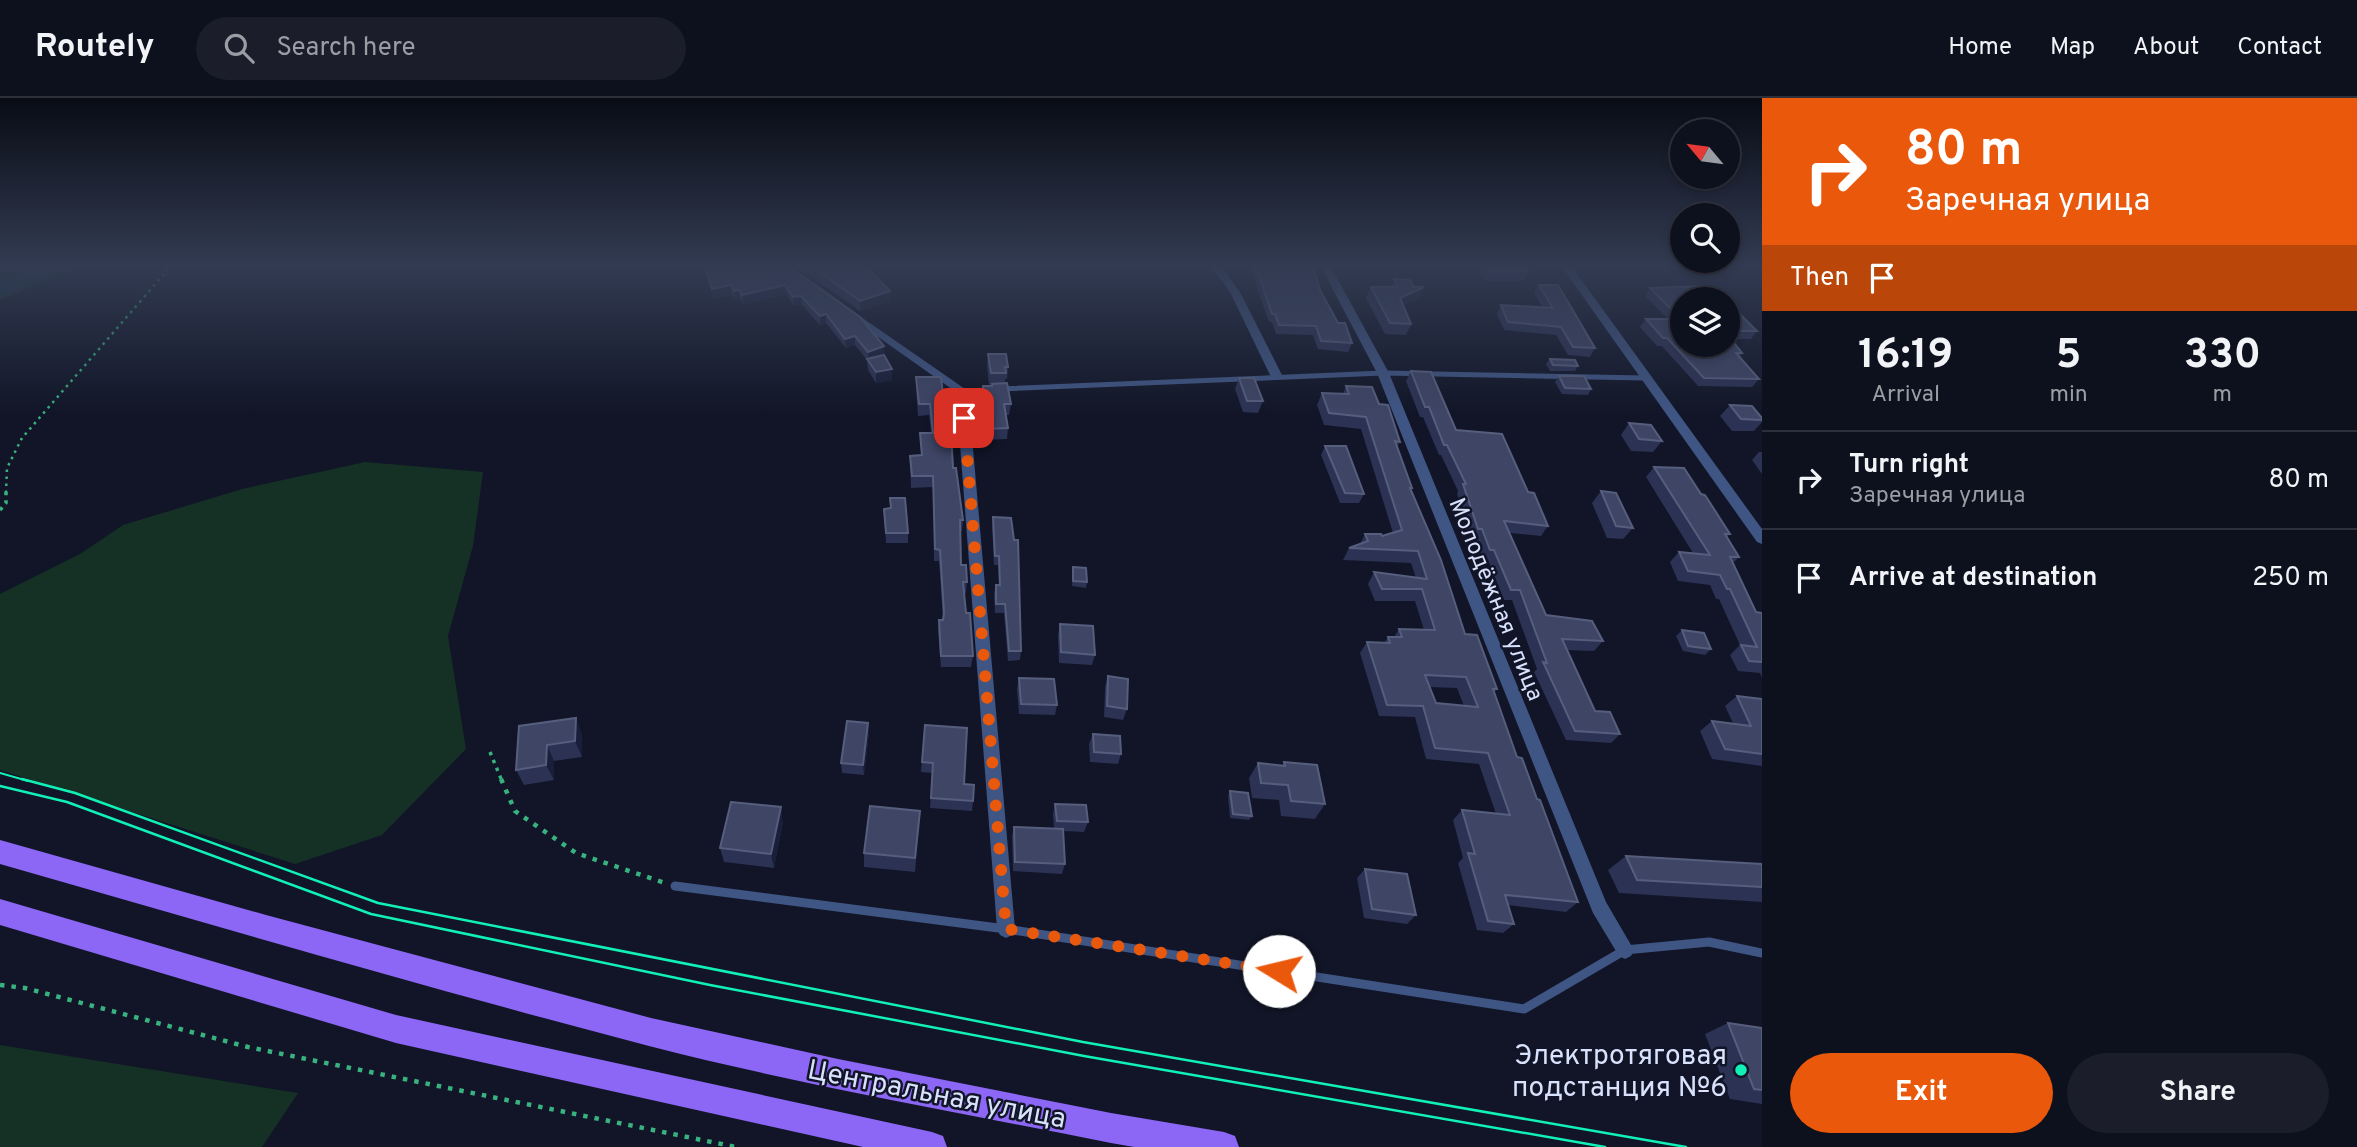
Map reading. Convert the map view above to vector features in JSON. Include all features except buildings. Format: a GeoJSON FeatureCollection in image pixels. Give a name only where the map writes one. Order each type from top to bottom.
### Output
{"type":"FeatureCollection","features":[{"type":"Feature","properties":{"kind":"main road","name":"Центральная улица"},"geometry":{"type":"LineString","coordinates":[[0,852],[266,928],[651,1032],[1110,1137],[1224,1147]]}},
{"type":"Feature","properties":{"kind":"main road","name":"Центральная улица"},"geometry":{"type":"LineString","coordinates":[[0,912],[396,1029],[932,1147]]}},
{"type":"Feature","properties":{"kind":"street"},"geometry":{"type":"LineString","coordinates":[[854,316],[962,391],[1006,929]]}},
{"type":"Feature","properties":{"kind":"street"},"geometry":{"type":"LineString","coordinates":[[1247,316],[1277,377]]}},
{"type":"Feature","properties":{"kind":"street","name":"Молодёжная улица"},"geometry":{"type":"LineString","coordinates":[[1352,316],[1383,373],[1599,907],[1625,950]]}},
{"type":"Feature","properties":{"kind":"street"},"geometry":{"type":"LineString","coordinates":[[1601,316],[1713,467],[1762,539]]}},
{"type":"Feature","properties":{"kind":"lane"},"geometry":{"type":"LineString","coordinates":[[962,391],[1383,373],[1645,378]]}},
{"type":"Feature","properties":{"kind":"lane"},"geometry":{"type":"LineString","coordinates":[[675,886],[1006,929],[1524,1009],[1625,950],[1709,942],[1762,953]]}},
{"type":"Feature","properties":{"kind":"path"},"geometry":{"type":"LineString","coordinates":[[0,510],[6,503],[7,468],[22,438],[128,316]]}},
{"type":"Feature","properties":{"kind":"path"},"geometry":{"type":"LineString","coordinates":[[490,752],[515,811],[576,853],[675,886]]}},
{"type":"Feature","properties":{"kind":"path"},"geometry":{"type":"LineString","coordinates":[[0,985],[25,988],[248,1047],[736,1147]]}},
{"type":"Feature","properties":{"kind":"green space"},"geometry":{"type":"Polygon","coordinates":[[[365,462],[483,472],[473,546],[448,636],[466,749],[382,835],[295,864],[0,770],[0,594],[80,554],[123,525],[242,489],[365,462]]]}},
{"type":"Feature","properties":{"kind":"green space"},"geometry":{"type":"Polygon","coordinates":[[[0,1045],[298,1093],[262,1147],[0,1147],[0,1045]]]}},
{"type":"Feature","properties":{"kind":"tram line"},"geometry":{"type":"LineString","coordinates":[[0,773],[28,781]]}},
{"type":"Feature","properties":{"kind":"tram line"},"geometry":{"type":"LineString","coordinates":[[22,779],[75,793],[378,903],[1083,1042],[1686,1147]]}},
{"type":"Feature","properties":{"kind":"tram line"},"geometry":{"type":"LineString","coordinates":[[0,786],[67,802],[371,914],[710,985],[1084,1056],[1605,1147]]}},
{"type":"Feature","properties":{"kind":"place","name":"Электротяговая подстанция №6"},"geometry":{"type":"Point","coordinates":[1741,1070]}},
{"type":"Feature","properties":{"kind":"route"},"geometry":{"type":"LineString","coordinates":[[964,418],[1006,929],[1279,971]]}}]}
